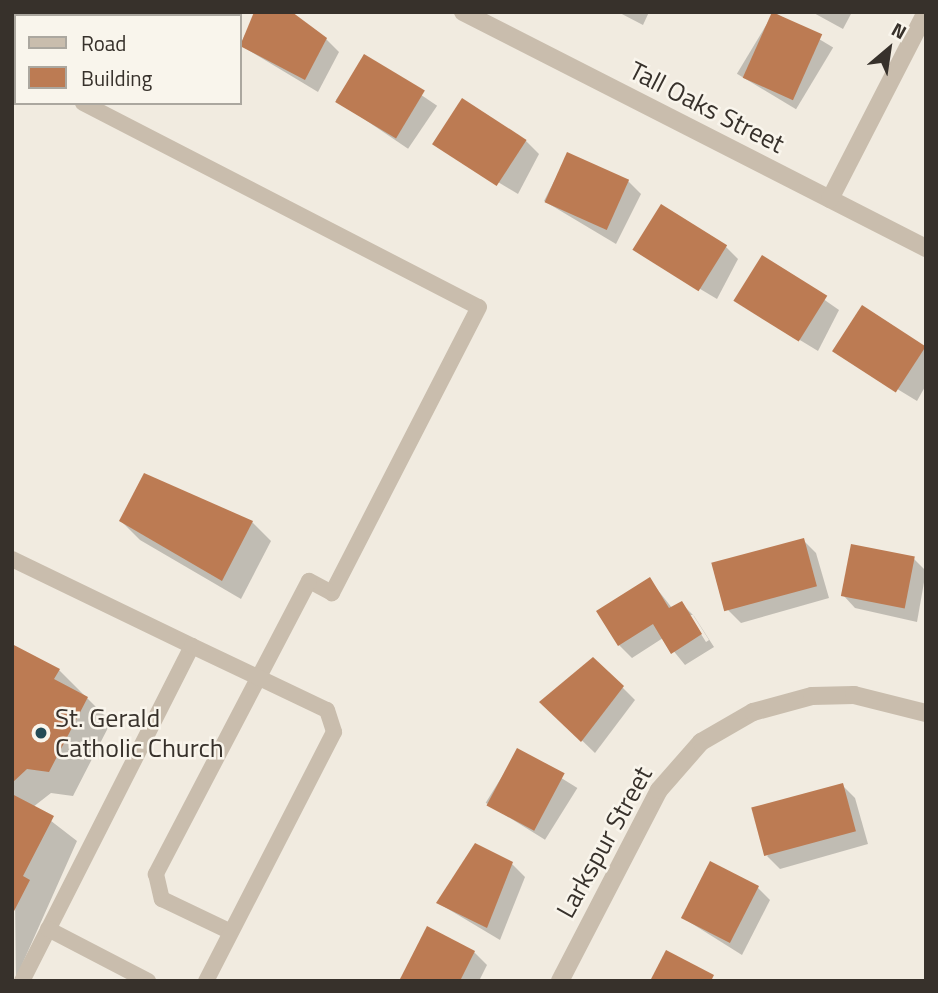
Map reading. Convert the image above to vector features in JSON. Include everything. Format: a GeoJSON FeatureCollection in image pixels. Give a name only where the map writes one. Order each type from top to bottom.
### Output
{"type":"FeatureCollection","features":[{"type":"Feature","properties":{"kind":"street","name":"Tall Oaks Street"},"geometry":{"type":"LineString","coordinates":[[463,12],[926,248]]}},
{"type":"Feature","properties":{"kind":"street"},"geometry":{"type":"LineString","coordinates":[[830,199],[926,12]]}},
{"type":"Feature","properties":{"kind":"street","name":"Larkspur Street"},"geometry":{"type":"LineString","coordinates":[[560,981],[659,790],[678,764],[727,724],[782,702],[854,695],[926,713]]}},
{"type":"Feature","properties":{"kind":"lane"},"geometry":{"type":"LineString","coordinates":[[87,105],[479,307],[332,593],[309,581],[156,874],[162,899],[231,932]]}},
{"type":"Feature","properties":{"kind":"lane"},"geometry":{"type":"LineString","coordinates":[[12,559],[192,646],[261,676],[327,710],[334,733],[206,981]]}},
{"type":"Feature","properties":{"kind":"lane"},"geometry":{"type":"LineString","coordinates":[[22,981],[192,646]]}},
{"type":"Feature","properties":{"kind":"lane"},"geometry":{"type":"LineString","coordinates":[[48,929],[148,981]]}},
{"type":"Feature","properties":{"kind":"building"},"geometry":{"type":"Polygon","coordinates":[[[198,12],[224,12],[210,14],[197,14],[198,12]]]}},
{"type":"Feature","properties":{"kind":"building"},"geometry":{"type":"Polygon","coordinates":[[[254,12],[292,12],[327,38],[305,80],[242,47],[254,12]]]}},
{"type":"Feature","properties":{"kind":"building"},"geometry":{"type":"Polygon","coordinates":[[[772,12],[822,34],[793,100],[743,78],[772,12]]]}},
{"type":"Feature","properties":{"kind":"building"},"geometry":{"type":"Polygon","coordinates":[[[364,54],[425,91],[396,139],[335,102],[364,54]]]}},
{"type":"Feature","properties":{"kind":"building"},"geometry":{"type":"Polygon","coordinates":[[[462,98],[527,140],[497,186],[432,144],[462,98]]]}},
{"type":"Feature","properties":{"kind":"building"},"geometry":{"type":"Polygon","coordinates":[[[567,152],[629,180],[607,230],[545,202],[567,152]]]}},
{"type":"Feature","properties":{"kind":"building"},"geometry":{"type":"Polygon","coordinates":[[[661,204],[727,245],[699,291],[632,250],[661,204]]]}},
{"type":"Feature","properties":{"kind":"building"},"geometry":{"type":"Polygon","coordinates":[[[762,255],[827,296],[799,342],[733,301],[762,255]]]}},
{"type":"Feature","properties":{"kind":"building"},"geometry":{"type":"Polygon","coordinates":[[[862,305],[926,346],[896,393],[832,351],[862,305]]]}},
{"type":"Feature","properties":{"kind":"building"},"geometry":{"type":"Polygon","coordinates":[[[144,473],[253,521],[222,581],[119,521],[144,473]]]}},
{"type":"Feature","properties":{"kind":"building"},"geometry":{"type":"Polygon","coordinates":[[[804,538],[817,586],[724,611],[711,563],[804,538]]]}},
{"type":"Feature","properties":{"kind":"building"},"geometry":{"type":"Polygon","coordinates":[[[851,544],[915,556],[905,608],[841,596],[851,544]]]}},
{"type":"Feature","properties":{"kind":"building"},"geometry":{"type":"Polygon","coordinates":[[[650,577],[669,608],[682,601],[702,634],[671,654],[653,624],[618,646],[596,611],[650,577]]]}},
{"type":"Feature","properties":{"kind":"building","name":"St. Gerald Catholic Church"},"geometry":{"type":"Polygon","coordinates":[[[12,644],[60,669],[54,679],[88,697],[49,772],[27,769],[12,783],[12,644]]]}},
{"type":"Feature","properties":{"kind":"building"},"geometry":{"type":"Polygon","coordinates":[[[593,657],[624,686],[581,742],[539,702],[593,657]]]}},
{"type":"Feature","properties":{"kind":"building"},"geometry":{"type":"Polygon","coordinates":[[[517,748],[565,773],[534,831],[486,805],[517,748]]]}},
{"type":"Feature","properties":{"kind":"building"},"geometry":{"type":"Polygon","coordinates":[[[843,783],[856,831],[764,856],[751,808],[843,783]]]}},
{"type":"Feature","properties":{"kind":"building","name":"St. Gerald Catholic Church"},"geometry":{"type":"Polygon","coordinates":[[[12,794],[54,816],[23,876],[30,880],[12,915],[12,794]]]}},
{"type":"Feature","properties":{"kind":"building"},"geometry":{"type":"Polygon","coordinates":[[[475,843],[513,862],[487,928],[436,903],[475,843]]]}},
{"type":"Feature","properties":{"kind":"building"},"geometry":{"type":"Polygon","coordinates":[[[710,861],[759,886],[730,943],[681,918],[710,861]]]}},
{"type":"Feature","properties":{"kind":"building"},"geometry":{"type":"Polygon","coordinates":[[[427,926],[475,951],[460,981],[399,981],[427,926]]]}},
{"type":"Feature","properties":{"kind":"building"},"geometry":{"type":"Polygon","coordinates":[[[666,950],[714,975],[711,981],[650,981],[666,950]]]}},
{"type":"Feature","properties":{"kind":"place","name":"St. Gerald Catholic Church"},"geometry":{"type":"Point","coordinates":[41,733]}}]}
